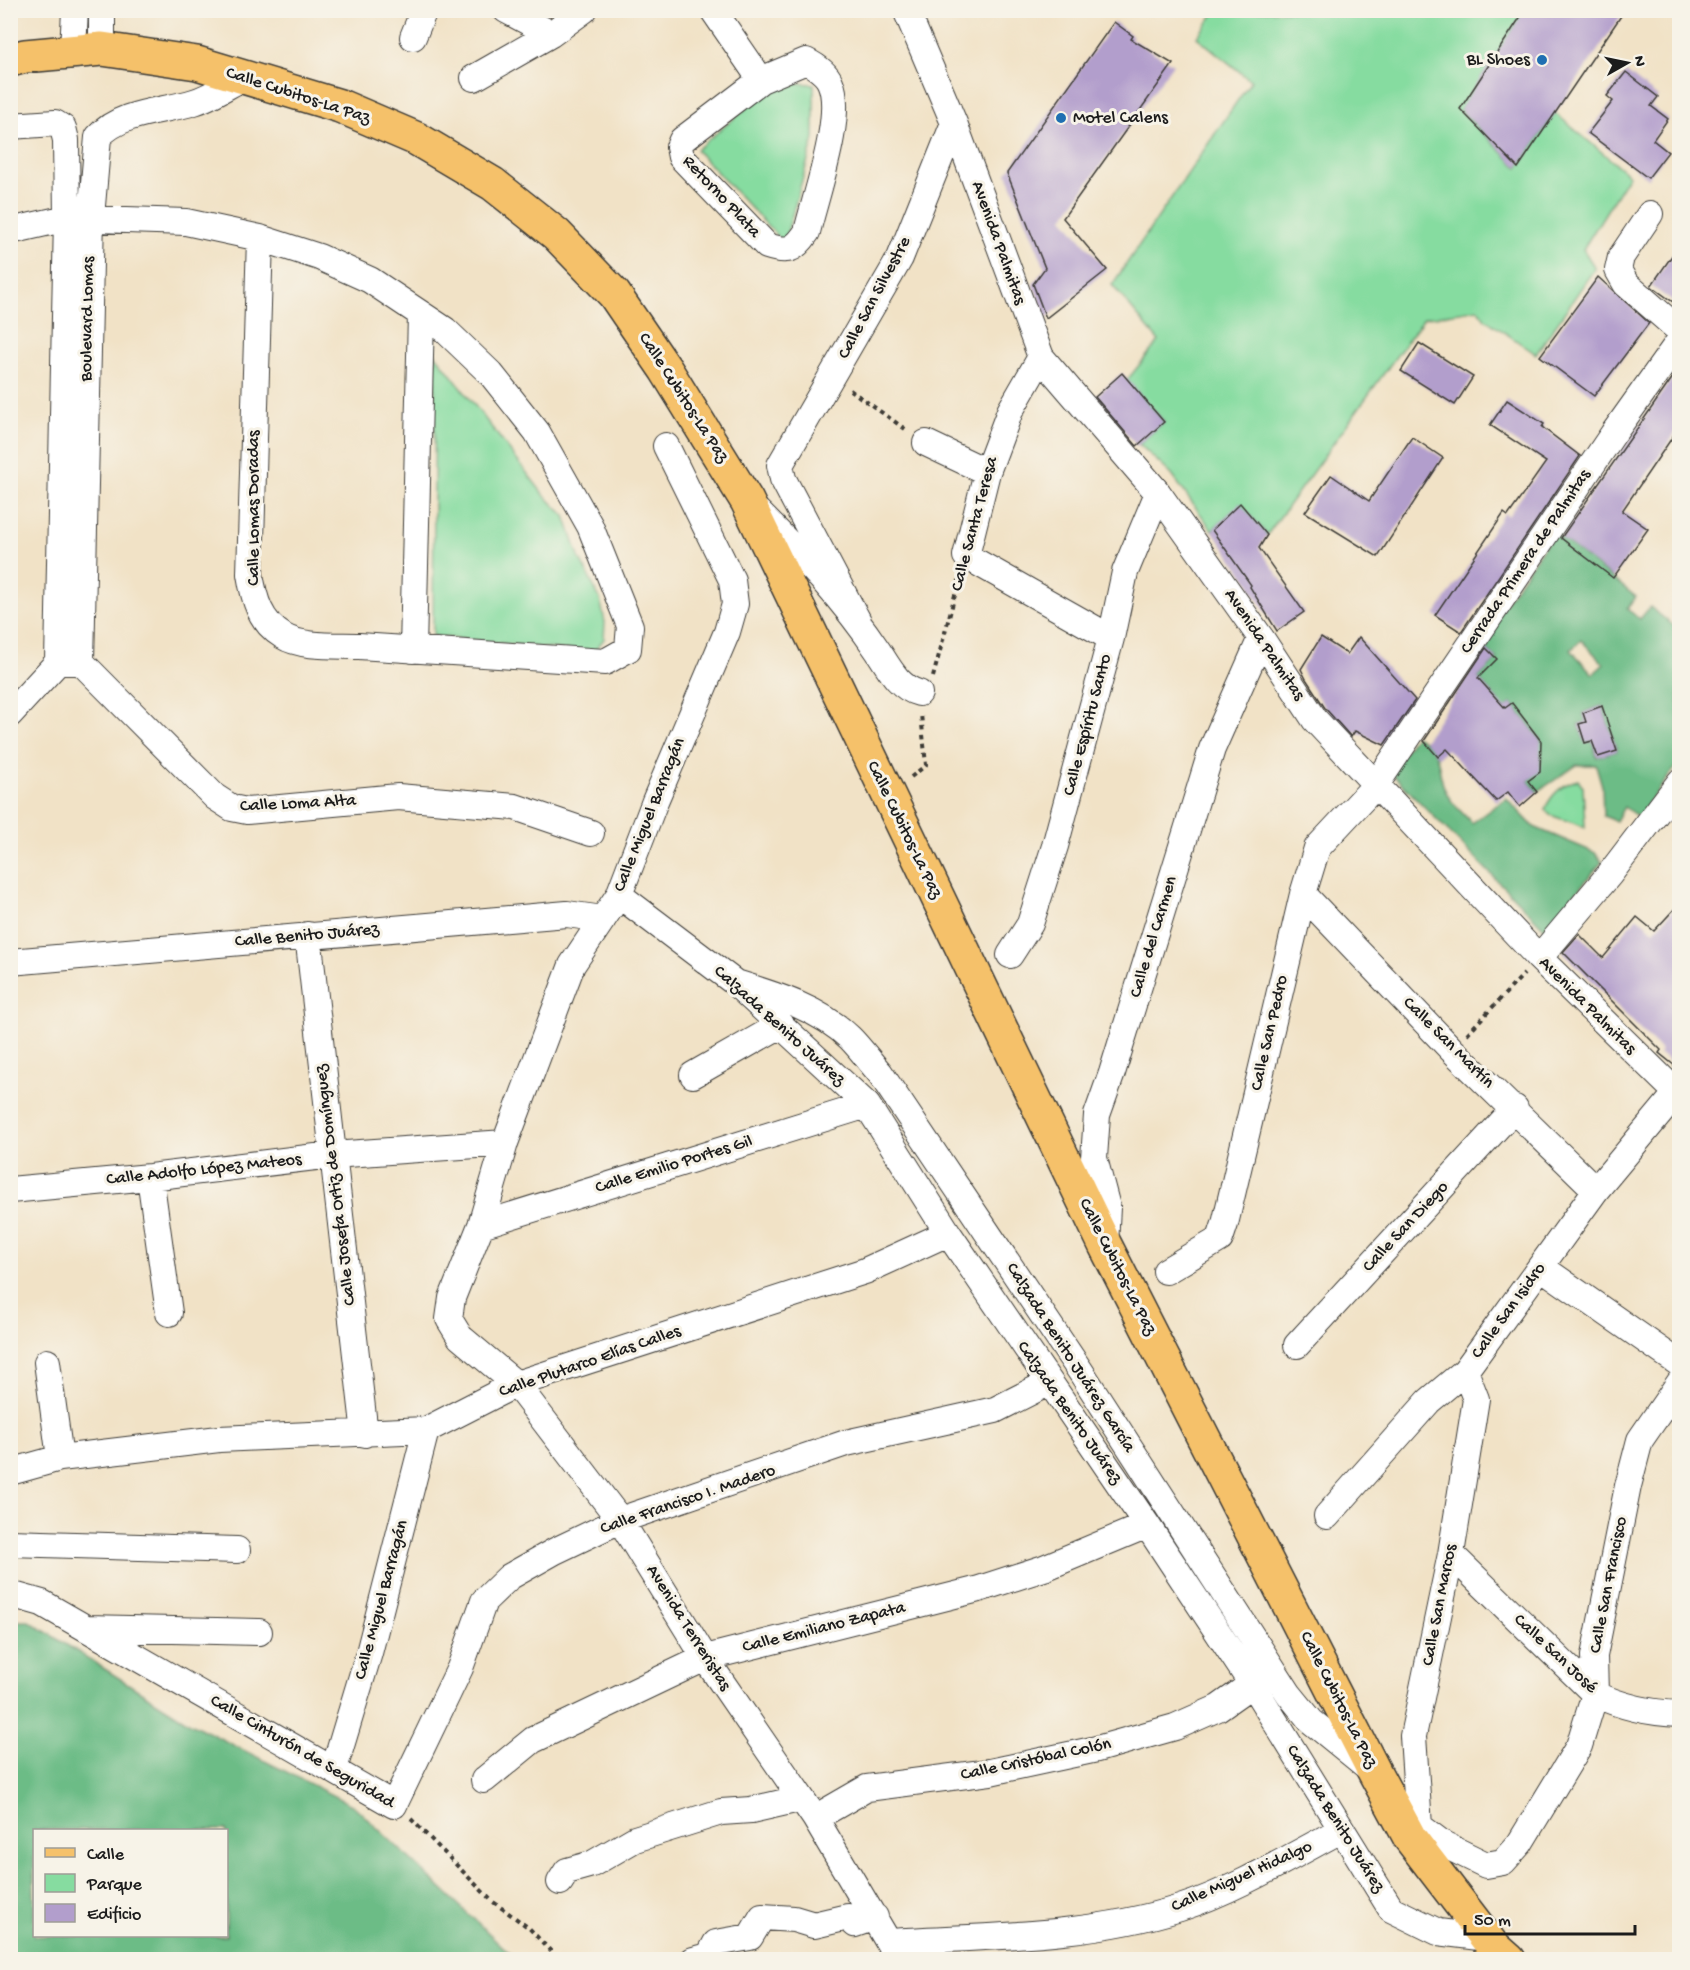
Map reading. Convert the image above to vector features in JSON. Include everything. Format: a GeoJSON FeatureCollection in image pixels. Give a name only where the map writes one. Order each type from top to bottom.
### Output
{"type":"FeatureCollection","features":[{"type":"Feature","properties":{"kind":"main road","name":"Calle Cubitos-La Paz"},"geometry":{"type":"LineString","coordinates":[[10,60],[25,56],[87,50],[196,63],[340,106],[417,139],[493,184],[556,234],[614,294],[666,370],[747,501],[1105,1245],[1375,1773],[1496,1950]]}},
{"type":"Feature","properties":{"kind":"street"},"geometry":{"type":"LineString","coordinates":[[75,10],[87,50]]}},
{"type":"Feature","properties":{"kind":"street"},"geometry":{"type":"LineString","coordinates":[[87,50],[102,10]]}},
{"type":"Feature","properties":{"kind":"street"},"geometry":{"type":"LineString","coordinates":[[413,37],[424,10]]}},
{"type":"Feature","properties":{"kind":"street"},"geometry":{"type":"LineString","coordinates":[[506,10],[551,34]]}},
{"type":"Feature","properties":{"kind":"street"},"geometry":{"type":"LineString","coordinates":[[474,78],[551,34],[584,10]]}},
{"type":"Feature","properties":{"kind":"street"},"geometry":{"type":"LineString","coordinates":[[713,10],[761,80]]}},
{"type":"Feature","properties":{"kind":"street","name":"Avenida Palmitas"},"geometry":{"type":"LineString","coordinates":[[906,10],[954,123],[1041,357],[1158,493],[1261,638],[1315,720],[1539,958],[1678,1095]]}},
{"type":"Feature","properties":{"kind":"street","name":"Retorno Plata"},"geometry":{"type":"LineString","coordinates":[[806,61],[815,65],[830,81],[834,100],[832,132],[807,232],[798,246],[790,251],[767,246],[681,157],[679,147],[682,140],[761,80],[806,61]]}},
{"type":"Feature","properties":{"kind":"street","name":"Boulevard Lomas"},"geometry":{"type":"LineString","coordinates":[[79,218],[98,136],[106,127],[120,120],[196,102],[244,77]]}},
{"type":"Feature","properties":{"kind":"street","name":"Boulevard Lomas"},"geometry":{"type":"LineString","coordinates":[[10,126],[55,123],[63,128],[79,218],[69,662]]}},
{"type":"Feature","properties":{"kind":"street","name":"Calle San Silvestre"},"geometry":{"type":"LineString","coordinates":[[858,621],[783,479],[780,465],[900,258],[954,123]]}},
{"type":"Feature","properties":{"kind":"street"},"geometry":{"type":"LineString","coordinates":[[1650,214],[1621,257],[1618,270],[1626,284],[1680,331]]}},
{"type":"Feature","properties":{"kind":"street"},"geometry":{"type":"LineString","coordinates":[[10,231],[79,218],[186,222],[260,238],[318,257],[370,280],[421,314],[413,650]]}},
{"type":"Feature","properties":{"kind":"street","name":"Calle Lomas Doradas"},"geometry":{"type":"LineString","coordinates":[[260,238],[250,574],[254,599],[267,622],[284,637],[307,642],[413,650],[605,662],[628,649],[630,626],[590,526],[537,432],[491,374],[444,330],[421,314]]}},
{"type":"Feature","properties":{"kind":"street","name":"Cerrada Primera de Palmitas"},"geometry":{"type":"LineString","coordinates":[[1375,786],[1612,434],[1680,340]]}},
{"type":"Feature","properties":{"kind":"street","name":"Calle Santa Teresa"},"geometry":{"type":"LineString","coordinates":[[966,556],[987,472],[1010,411],[1041,357]]}},
{"type":"Feature","properties":{"kind":"street"},"geometry":{"type":"LineString","coordinates":[[926,443],[987,472]]}},
{"type":"Feature","properties":{"kind":"street","name":"Calle Miguel Barragán"},"geometry":{"type":"LineString","coordinates":[[449,1319],[452,1298],[481,1226],[505,1143],[572,965],[619,895],[655,801],[727,632],[735,604],[732,580],[666,446]]}},
{"type":"Feature","properties":{"kind":"street","name":"Calle Espíritu Santo"},"geometry":{"type":"LineString","coordinates":[[1011,955],[1030,924],[1055,846],[1111,638],[1125,572],[1158,493]]}},
{"type":"Feature","properties":{"kind":"street"},"geometry":{"type":"LineString","coordinates":[[747,501],[806,559],[858,621],[895,676],[910,690],[919,693]]}},
{"type":"Feature","properties":{"kind":"street"},"geometry":{"type":"LineString","coordinates":[[966,556],[1111,638]]}},
{"type":"Feature","properties":{"kind":"street","name":"Calle del Carmen"},"geometry":{"type":"LineString","coordinates":[[1105,1245],[1107,1207],[1094,1158],[1097,1115],[1212,749],[1261,638]]}},
{"type":"Feature","properties":{"kind":"street"},"geometry":{"type":"LineString","coordinates":[[10,714],[69,662]]}},
{"type":"Feature","properties":{"kind":"street","name":"Calle Loma Alta"},"geometry":{"type":"LineString","coordinates":[[69,662],[215,796],[232,808],[247,810],[398,797],[515,807],[591,833]]}},
{"type":"Feature","properties":{"kind":"street"},"geometry":{"type":"LineString","coordinates":[[1539,958],[1609,875],[1680,782]]}},
{"type":"Feature","properties":{"kind":"street","name":"Calle San Pedro"},"geometry":{"type":"LineString","coordinates":[[1166,1271],[1220,1239],[1226,1224],[1303,894],[1317,848],[1375,786]]}},
{"type":"Feature","properties":{"kind":"street","name":"Calle San Martín"},"geometry":{"type":"LineString","coordinates":[[1303,894],[1452,1050],[1515,1108],[1596,1190]]}},
{"type":"Feature","properties":{"kind":"street","name":"Calzada Benito Juárez"},"geometry":{"type":"LineString","coordinates":[[619,895],[734,982],[867,1105],[948,1233],[1048,1383],[1147,1525],[1252,1684],[1391,1909],[1438,1932],[1496,1950]]}},
{"type":"Feature","properties":{"kind":"street","name":"Calle Benito Juárez"},"geometry":{"type":"LineString","coordinates":[[10,962],[567,914],[603,919]]}},
{"type":"Feature","properties":{"kind":"street","name":"Calle Josefa Ortiz de Domínguez"},"geometry":{"type":"LineString","coordinates":[[308,935],[365,1434]]}},
{"type":"Feature","properties":{"kind":"street","name":"Calzada Benito Juárez García"},"geometry":{"type":"LineString","coordinates":[[734,982],[777,995],[819,1016],[849,1038],[880,1073],[1081,1372],[1289,1694],[1311,1720],[1375,1773]]}},
{"type":"Feature","properties":{"kind":"street"},"geometry":{"type":"LineString","coordinates":[[693,1075],[779,1026]]}},
{"type":"Feature","properties":{"kind":"street","name":"Calle San Isidro"},"geometry":{"type":"LineString","coordinates":[[1327,1516],[1429,1401],[1465,1371],[1596,1190],[1678,1095]]}},
{"type":"Feature","properties":{"kind":"street","name":"Calle Emilio Portes Gil"},"geometry":{"type":"LineString","coordinates":[[481,1226],[867,1105]]}},
{"type":"Feature","properties":{"kind":"street","name":"Calle San Diego"},"geometry":{"type":"LineString","coordinates":[[1297,1345],[1515,1108]]}},
{"type":"Feature","properties":{"kind":"street","name":"Calle Adolfo López Mateos"},"geometry":{"type":"LineString","coordinates":[[10,1190],[150,1177],[332,1155],[505,1143]]}},
{"type":"Feature","properties":{"kind":"street"},"geometry":{"type":"LineString","coordinates":[[150,1177],[169,1313]]}},
{"type":"Feature","properties":{"kind":"street","name":"Calle Plutarco Elías Calles"},"geometry":{"type":"LineString","coordinates":[[10,1472],[60,1458],[219,1439],[426,1430],[516,1384],[865,1270],[948,1233]]}},
{"type":"Feature","properties":{"kind":"street"},"geometry":{"type":"LineString","coordinates":[[1541,1267],[1680,1364]]}},
{"type":"Feature","properties":{"kind":"street","name":"Avenida Terreristas"},"geometry":{"type":"LineString","coordinates":[[449,1319],[460,1337],[516,1384],[621,1520],[705,1658],[799,1799],[815,1818],[895,1951]]}},
{"type":"Feature","properties":{"kind":"street"},"geometry":{"type":"LineString","coordinates":[[47,1362],[60,1458]]}},
{"type":"Feature","properties":{"kind":"street","name":"Calle San Marcos"},"geometry":{"type":"LineString","coordinates":[[1415,1832],[1413,1736],[1451,1554],[1476,1399],[1465,1371]]}},
{"type":"Feature","properties":{"kind":"street","name":"Calle San Francisco"},"geometry":{"type":"LineString","coordinates":[[1415,1832],[1486,1865],[1503,1862],[1521,1843],[1579,1746],[1595,1694],[1594,1656],[1628,1486],[1640,1440],[1680,1382]]}},
{"type":"Feature","properties":{"kind":"street","name":"Calle Francisco I. Madero"},"geometry":{"type":"LineString","coordinates":[[394,1804],[460,1668],[484,1602],[509,1577],[555,1551],[621,1520],[846,1443],[995,1410],[1048,1383]]}},
{"type":"Feature","properties":{"kind":"street","name":"Calle Miguel Barragán"},"geometry":{"type":"LineString","coordinates":[[334,1768],[369,1653],[426,1430]]}},
{"type":"Feature","properties":{"kind":"street","name":"Calle Emiliano Zapata"},"geometry":{"type":"LineString","coordinates":[[484,1780],[533,1740],[705,1658],[979,1589],[1044,1568],[1147,1525]]}},
{"type":"Feature","properties":{"kind":"street"},"geometry":{"type":"LineString","coordinates":[[10,1543],[237,1550]]}},
{"type":"Feature","properties":{"kind":"street","name":"Calle San José"},"geometry":{"type":"LineString","coordinates":[[1451,1554],[1595,1694],[1634,1708],[1680,1714]]}},
{"type":"Feature","properties":{"kind":"street","name":"Calle Cinturón de Seguridad"},"geometry":{"type":"LineString","coordinates":[[10,1594],[42,1603],[394,1804]]}},
{"type":"Feature","properties":{"kind":"street"},"geometry":{"type":"LineString","coordinates":[[84,1628],[260,1632]]}},
{"type":"Feature","properties":{"kind":"street","name":"Calle Cristóbal Colón"},"geometry":{"type":"LineString","coordinates":[[815,1818],[867,1788],[990,1772],[1097,1749],[1175,1727],[1218,1708],[1252,1684]]}},
{"type":"Feature","properties":{"kind":"street"},"geometry":{"type":"LineString","coordinates":[[560,1882],[567,1871],[592,1864],[634,1839],[721,1812],[751,1810],[799,1799]]}},
{"type":"Feature","properties":{"kind":"street","name":"Calle Miguel Hidalgo"},"geometry":{"type":"LineString","coordinates":[[895,1951],[1102,1927],[1181,1908],[1269,1869],[1341,1830]]}},
{"type":"Feature","properties":{"kind":"street"},"geometry":{"type":"LineString","coordinates":[[693,1959],[709,1956],[716,1943],[750,1937],[762,1917],[794,1919],[814,1925],[848,1917],[855,1924],[875,1917]]}},
{"type":"Feature","properties":{"kind":"path"},"geometry":{"type":"LineString","coordinates":[[832,378],[926,443]]}},
{"type":"Feature","properties":{"kind":"path","name":"Calle Santa Teresa"},"geometry":{"type":"LineString","coordinates":[[919,693],[930,686],[966,556]]}},
{"type":"Feature","properties":{"kind":"path"},"geometry":{"type":"LineString","coordinates":[[919,693],[926,765]]}},
{"type":"Feature","properties":{"kind":"path"},"geometry":{"type":"LineString","coordinates":[[1452,1050],[1539,958]]}},
{"type":"Feature","properties":{"kind":"path","name":"Calle Cinturón de Seguridad"},"geometry":{"type":"LineString","coordinates":[[394,1804],[420,1826],[492,1901],[529,1928],[559,1959]]}},
{"type":"Feature","properties":{"kind":"green space"},"geometry":{"type":"Polygon","coordinates":[[[1216,11],[1525,11],[1460,110],[1518,168],[1555,113],[1629,175],[1583,249],[1595,268],[1536,354],[1485,319],[1478,309],[1424,318],[1267,535],[1240,504],[1212,530],[1172,475],[1139,444],[1164,422],[1127,380],[1159,341],[1112,285],[1251,81],[1197,37],[1216,11]]]}},
{"type":"Feature","properties":{"kind":"green space"},"geometry":{"type":"Polygon","coordinates":[[[766,82],[814,84],[814,139],[784,243],[696,150],[756,100],[766,82]]]}},
{"type":"Feature","properties":{"kind":"green space"},"geometry":{"type":"Polygon","coordinates":[[[435,354],[544,495],[565,516],[579,557],[600,599],[605,622],[604,639],[593,653],[433,636],[435,354]]]}},
{"type":"Feature","properties":{"kind":"green space"},"geometry":{"type":"Polygon","coordinates":[[[1554,532],[1636,597],[1627,609],[1640,619],[1650,607],[1679,630],[1679,763],[1638,817],[1624,807],[1616,821],[1603,816],[1602,786],[1596,765],[1577,765],[1537,792],[1528,781],[1540,765],[1541,755],[1537,746],[1541,741],[1512,703],[1497,715],[1499,702],[1478,678],[1497,659],[1479,641],[1554,532]],[[1581,640],[1571,650],[1593,674],[1604,664],[1581,640]],[[1602,706],[1583,713],[1586,722],[1579,724],[1585,742],[1592,741],[1597,757],[1617,751],[1602,706]]]}},
{"type":"Feature","properties":{"kind":"green space"},"geometry":{"type":"Polygon","coordinates":[[[1415,736],[1425,742],[1436,755],[1447,794],[1472,823],[1506,798],[1534,827],[1596,853],[1602,862],[1545,929],[1390,772],[1415,736]]]}},
{"type":"Feature","properties":{"kind":"green space"},"geometry":{"type":"Polygon","coordinates":[[[1578,780],[1583,786],[1585,827],[1550,815],[1545,809],[1558,790],[1578,780]]]}},
{"type":"Feature","properties":{"kind":"green space"},"geometry":{"type":"Polygon","coordinates":[[[11,1621],[29,1621],[190,1723],[354,1806],[516,1959],[11,1959],[11,1621]]]}},
{"type":"Feature","properties":{"kind":"building","name":"BL Shoes"},"geometry":{"type":"Polygon","coordinates":[[[1525,10],[1625,10],[1518,168],[1460,109],[1525,10]]]}},
{"type":"Feature","properties":{"kind":"building"},"geometry":{"type":"Polygon","coordinates":[[[1114,22],[1133,36],[1131,39],[1173,64],[1063,218],[1107,270],[1046,318],[1033,284],[1045,268],[1007,173],[1114,22]]]}},
{"type":"Feature","properties":{"kind":"building"},"geometry":{"type":"Polygon","coordinates":[[[1626,72],[1658,97],[1651,106],[1668,119],[1653,140],[1668,152],[1648,178],[1588,133],[1613,101],[1607,96],[1626,72]]]}},
{"type":"Feature","properties":{"kind":"building"},"geometry":{"type":"Polygon","coordinates":[[[1680,244],[1680,307],[1651,286],[1680,244]]]}},
{"type":"Feature","properties":{"kind":"building"},"geometry":{"type":"Polygon","coordinates":[[[1598,277],[1649,323],[1594,396],[1540,356],[1598,277]]]}},
{"type":"Feature","properties":{"kind":"building"},"geometry":{"type":"Polygon","coordinates":[[[1419,343],[1473,377],[1455,405],[1401,371],[1419,343]]]}},
{"type":"Feature","properties":{"kind":"building"},"geometry":{"type":"Polygon","coordinates":[[[1680,367],[1680,426],[1622,511],[1648,529],[1613,578],[1561,538],[1680,367]]]}},
{"type":"Feature","properties":{"kind":"building"},"geometry":{"type":"Polygon","coordinates":[[[1122,373],[1164,422],[1137,446],[1095,397],[1122,373]]]}},
{"type":"Feature","properties":{"kind":"building"},"geometry":{"type":"Polygon","coordinates":[[[1507,400],[1544,424],[1542,427],[1580,456],[1461,632],[1435,615],[1504,513],[1508,516],[1546,462],[1490,425],[1507,400]]]}},
{"type":"Feature","properties":{"kind":"building"},"geometry":{"type":"Polygon","coordinates":[[[1412,437],[1443,458],[1378,557],[1305,512],[1331,475],[1369,501],[1412,437]]]}},
{"type":"Feature","properties":{"kind":"building"},"geometry":{"type":"Polygon","coordinates":[[[1240,503],[1267,535],[1259,548],[1304,612],[1277,631],[1250,587],[1251,585],[1212,530],[1240,503]]]}},
{"type":"Feature","properties":{"kind":"building"},"geometry":{"type":"Polygon","coordinates":[[[1321,637],[1347,654],[1359,637],[1415,700],[1384,745],[1355,731],[1351,737],[1325,708],[1306,679],[1301,669],[1321,637]]]}},
{"type":"Feature","properties":{"kind":"building"},"geometry":{"type":"Polygon","coordinates":[[[1486,648],[1497,659],[1478,678],[1505,708],[1512,703],[1541,741],[1540,772],[1528,781],[1537,792],[1520,807],[1508,792],[1496,801],[1447,749],[1438,757],[1424,741],[1486,648]]]}},
{"type":"Feature","properties":{"kind":"building"},"geometry":{"type":"Polygon","coordinates":[[[1602,706],[1617,751],[1598,757],[1592,741],[1585,743],[1579,724],[1586,722],[1583,713],[1602,706]]]}},
{"type":"Feature","properties":{"kind":"building"},"geometry":{"type":"Polygon","coordinates":[[[1680,903],[1680,1070],[1659,1053],[1661,1050],[1563,952],[1579,934],[1603,958],[1637,917],[1654,931],[1680,903]]]}},
{"type":"Feature","properties":{"kind":"place","name":"BL Shoes"},"geometry":{"type":"Point","coordinates":[1542,60]}},
{"type":"Feature","properties":{"kind":"place","name":"Motel Calens"},"geometry":{"type":"Point","coordinates":[1061,118]}}]}
